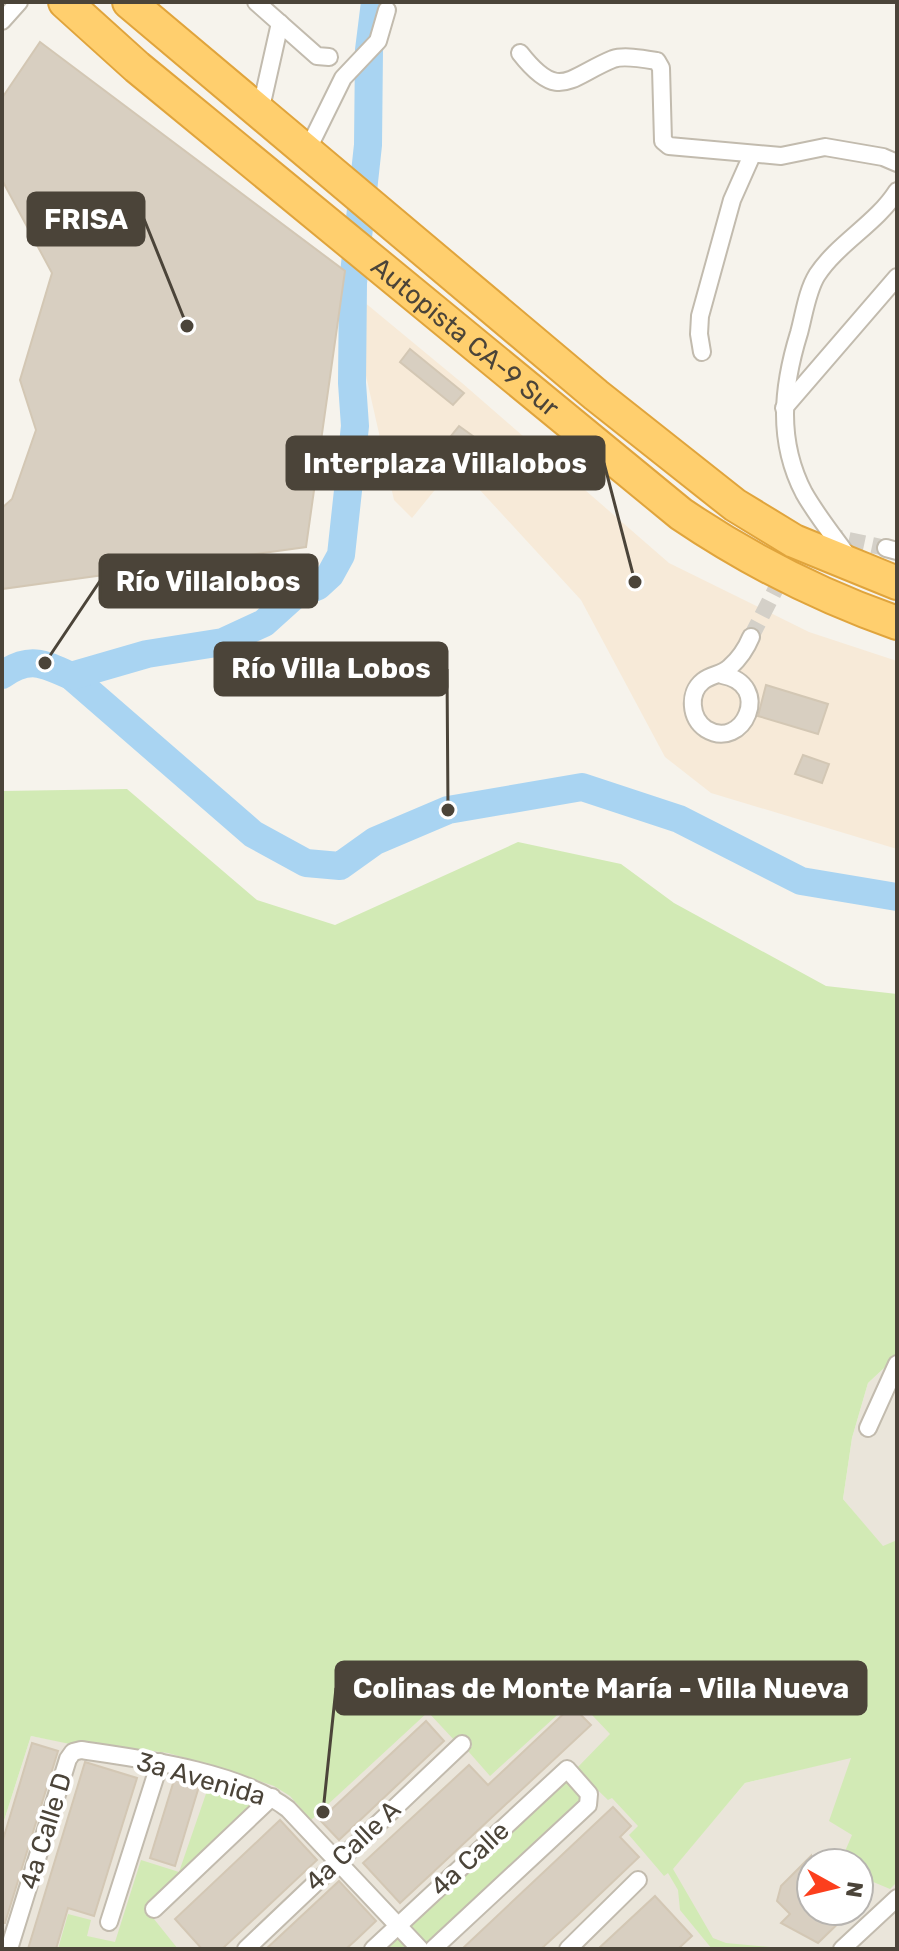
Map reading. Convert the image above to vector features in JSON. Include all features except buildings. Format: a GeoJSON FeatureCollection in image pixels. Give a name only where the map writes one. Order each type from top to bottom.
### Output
{"type":"FeatureCollection","features":[{"type":"Feature","properties":{"kind":"highway","name":"Autopista CA-9 Sur"},"geometry":{"type":"LineString","coordinates":[[65,2],[137,67],[692,522],[772,570],[850,606],[897,623]]}},
{"type":"Feature","properties":{"kind":"highway","name":"Autopista CA-9 Sur"},"geometry":{"type":"LineString","coordinates":[[129,2],[596,395],[735,505],[794,541],[897,583]]}},
{"type":"Feature","properties":{"kind":"street"},"geometry":{"type":"LineString","coordinates":[[2,21],[19,2]]}},
{"type":"Feature","properties":{"kind":"street"},"geometry":{"type":"LineString","coordinates":[[256,2],[317,56],[329,57]]}},
{"type":"Feature","properties":{"kind":"street"},"geometry":{"type":"LineString","coordinates":[[307,151],[343,78],[378,41],[387,10]]}},
{"type":"Feature","properties":{"kind":"street"},"geometry":{"type":"LineString","coordinates":[[260,112],[280,23]]}},
{"type":"Feature","properties":{"kind":"street"},"geometry":{"type":"LineString","coordinates":[[520,53],[538,73],[560,82],[574,81],[616,58],[657,61],[661,68],[663,144],[669,146],[781,156],[825,147],[883,157],[897,163]]}},
{"type":"Feature","properties":{"kind":"street"},"geometry":{"type":"LineString","coordinates":[[702,352],[700,316],[732,200],[752,155]]}},
{"type":"Feature","properties":{"kind":"street"},"geometry":{"type":"LineString","coordinates":[[855,567],[804,493],[793,466],[786,438],[784,408],[787,372],[815,278],[829,260],[889,203],[897,191]]}},
{"type":"Feature","properties":{"kind":"street"},"geometry":{"type":"LineString","coordinates":[[784,408],[897,277]]}},
{"type":"Feature","properties":{"kind":"street"},"geometry":{"type":"LineString","coordinates":[[722,675],[743,654],[751,637]]}},
{"type":"Feature","properties":{"kind":"street"},"geometry":{"type":"LineString","coordinates":[[868,1428],[897,1364]]}},
{"type":"Feature","properties":{"kind":"street","name":"4a Calle A"},"geometry":{"type":"LineString","coordinates":[[246,1949],[462,1744]]}},
{"type":"Feature","properties":{"kind":"street","name":"3a Avenida"},"geometry":{"type":"LineString","coordinates":[[68,1759],[73,1752],[81,1750],[160,1762],[255,1789],[272,1797],[288,1809],[420,1949]]}},
{"type":"Feature","properties":{"kind":"street","name":"4a Calle D"},"geometry":{"type":"LineString","coordinates":[[9,1949],[68,1759]]}},
{"type":"Feature","properties":{"kind":"street"},"geometry":{"type":"LineString","coordinates":[[109,1922],[160,1762]]}},
{"type":"Feature","properties":{"kind":"street","name":"4a Calle"},"geometry":{"type":"LineString","coordinates":[[373,1949],[567,1769],[586,1788],[590,1799],[588,1805],[433,1949]]}},
{"type":"Feature","properties":{"kind":"street"},"geometry":{"type":"LineString","coordinates":[[154,1909],[272,1797]]}},
{"type":"Feature","properties":{"kind":"street"},"geometry":{"type":"LineString","coordinates":[[568,1949],[638,1880]]}},
{"type":"Feature","properties":{"kind":"street"},"geometry":{"type":"LineString","coordinates":[[842,1949],[897,1898]]}},
{"type":"Feature","properties":{"kind":"shaded area"},"geometry":{"type":"Polygon","coordinates":[[[346,287],[669,563],[809,632],[897,661],[897,849],[711,793],[665,757],[581,600],[456,464],[412,518],[394,500],[346,287]]]}},
{"type":"Feature","properties":{"kind":"shaded area"},"geometry":{"type":"Polygon","coordinates":[[[897,1356],[897,1540],[883,1547],[843,1499],[852,1438],[868,1383],[897,1356]]]}},
{"type":"Feature","properties":{"kind":"shaded area"},"geometry":{"type":"Polygon","coordinates":[[[591,1655],[673,1868],[745,1783],[852,1757],[897,1764],[897,1949],[2,1949],[2,1827],[31,1736],[59,1741],[339,1736],[591,1655]]]}},
{"type":"Feature","properties":{"kind":"green space"},"geometry":{"type":"Polygon","coordinates":[[[127,789],[257,900],[335,925],[518,842],[621,864],[674,903],[826,986],[897,994],[897,1356],[868,1383],[852,1438],[843,1499],[883,1546],[897,1540],[897,1882],[890,1889],[875,1883],[875,1847],[847,1847],[852,1835],[829,1821],[851,1758],[745,1783],[673,1869],[713,1938],[726,1943],[792,1949],[712,1949],[680,1910],[678,1890],[668,1873],[664,1876],[629,1835],[638,1826],[612,1798],[608,1800],[576,1769],[610,1734],[576,1698],[490,1776],[468,1751],[472,1746],[462,1734],[455,1741],[428,1712],[311,1820],[290,1796],[274,1786],[227,1770],[168,1753],[70,1744],[31,1736],[2,1827],[2,791],[127,789]]]}},
{"type":"Feature","properties":{"kind":"green space"},"geometry":{"type":"Polygon","coordinates":[[[567,1769],[588,1805],[433,1949],[373,1949],[567,1769]]]}},
{"type":"Feature","properties":{"kind":"green space"},"geometry":{"type":"Polygon","coordinates":[[[209,1785],[253,1796],[257,1800],[146,1909],[178,1949],[58,1949],[68,1914],[91,1920],[87,1936],[115,1942],[141,1860],[179,1872],[209,1785]]]}},
{"type":"Feature","properties":{"kind":"waterway"},"geometry":{"type":"LineString","coordinates":[[71,676],[147,654],[223,642],[264,623],[294,596],[318,586],[330,575],[341,555],[355,426],[353,283],[368,145],[369,50],[375,2]]}},
{"type":"Feature","properties":{"kind":"waterway"},"geometry":{"type":"LineString","coordinates":[[2,675],[20,665],[36,664],[71,676],[253,834],[306,863],[340,866],[375,841],[448,810],[582,787],[679,819],[801,881],[897,897]]}},
{"type":"Feature","properties":{"kind":"tunnel"},"geometry":{"type":"LineString","coordinates":[[825,539],[839,538],[886,548]]}},
{"type":"Feature","properties":{"kind":"tunnel"},"geometry":{"type":"LineString","coordinates":[[751,637],[786,569]]}},
{"type":"Feature","properties":{"kind":"place","name":"FRISA"},"geometry":{"type":"Point","coordinates":[187,326]}},
{"type":"Feature","properties":{"kind":"place","name":"Interplaza Villalobos"},"geometry":{"type":"Point","coordinates":[635,582]}},
{"type":"Feature","properties":{"kind":"place","name":"Río Villalobos"},"geometry":{"type":"Point","coordinates":[45,663]}},
{"type":"Feature","properties":{"kind":"place","name":"Río Villa Lobos"},"geometry":{"type":"Point","coordinates":[448,810]}},
{"type":"Feature","properties":{"kind":"place","name":"Colinas de Monte María - Villa Nueva"},"geometry":{"type":"Point","coordinates":[323,1812]}}]}
